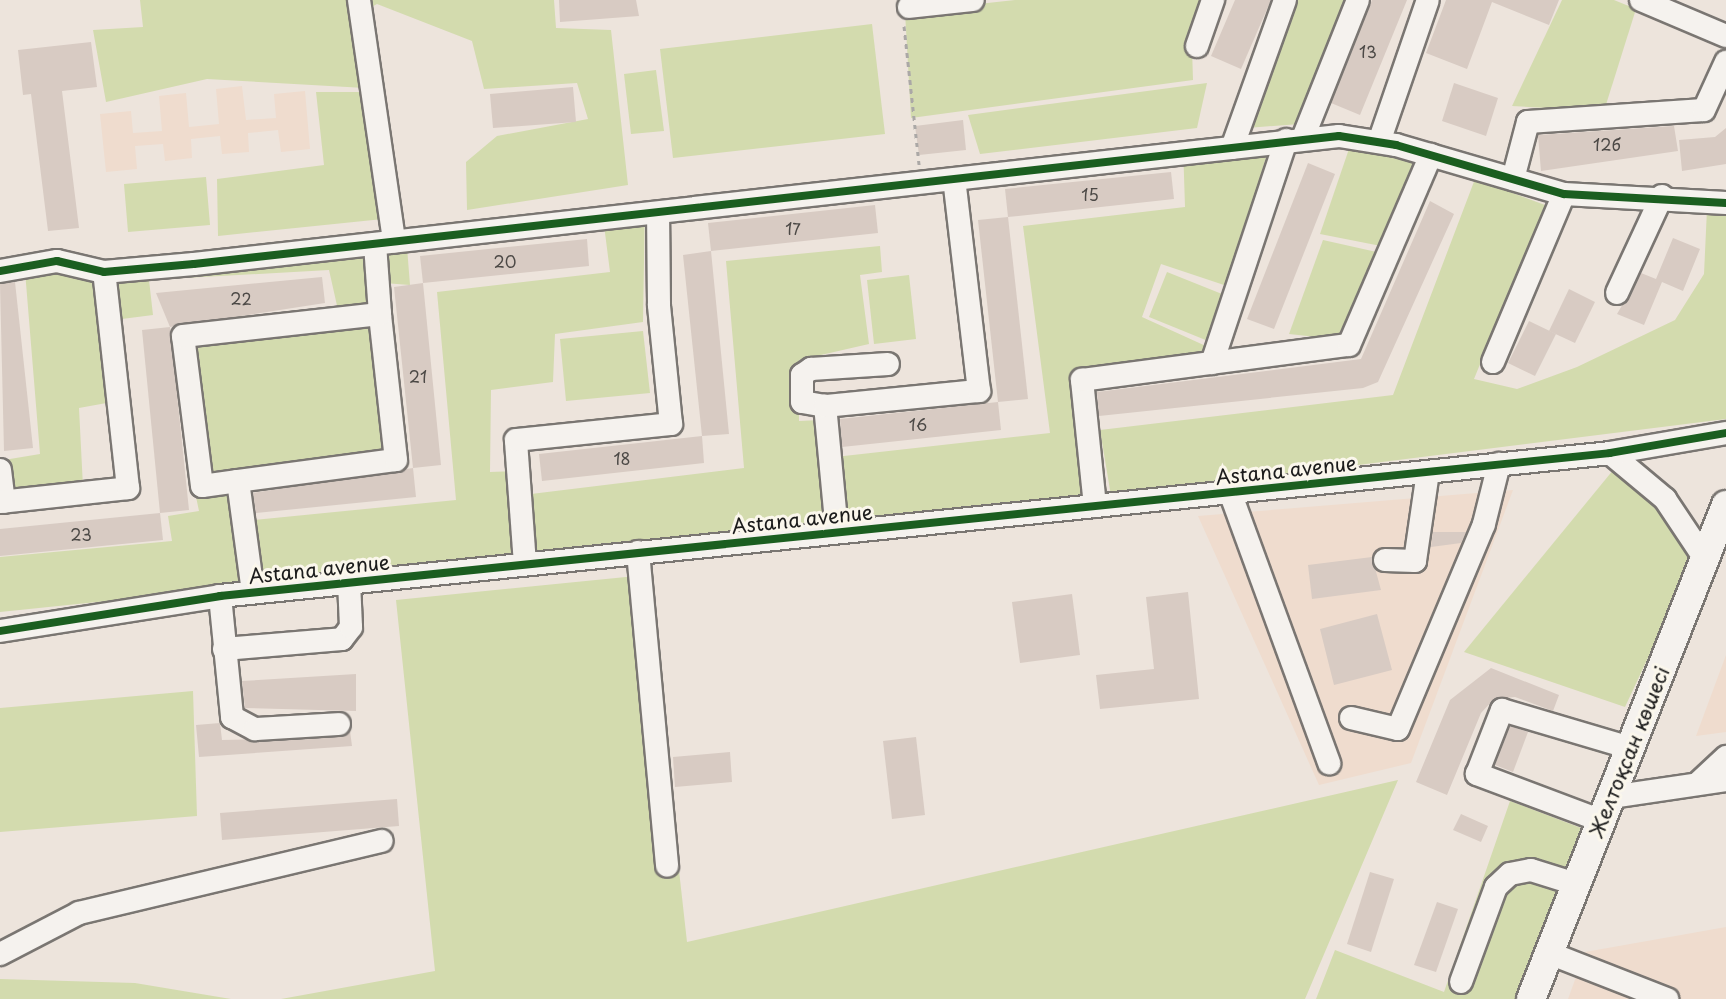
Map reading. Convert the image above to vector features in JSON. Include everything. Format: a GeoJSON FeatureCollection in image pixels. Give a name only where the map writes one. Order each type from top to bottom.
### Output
{"type":"FeatureCollection","features":[{"type":"Feature","properties":{"kind":"main road","name":"Желтоқсан көшесі"},"geometry":{"type":"LineString","coordinates":[[1531,999],[1726,505]]}},
{"type":"Feature","properties":{"kind":"street"},"geometry":{"type":"LineString","coordinates":[[359,0],[385,243],[380,314],[396,460],[202,486],[183,336],[380,314]]}},
{"type":"Feature","properties":{"kind":"street"},"geometry":{"type":"LineString","coordinates":[[906,15],[973,0]]}},
{"type":"Feature","properties":{"kind":"street"},"geometry":{"type":"LineString","coordinates":[[1197,46],[1213,0]]}},
{"type":"Feature","properties":{"kind":"street"},"geometry":{"type":"LineString","coordinates":[[1232,148],[1285,0]]}},
{"type":"Feature","properties":{"kind":"street"},"geometry":{"type":"LineString","coordinates":[[1212,363],[1294,139],[1358,0]]}},
{"type":"Feature","properties":{"kind":"street"},"geometry":{"type":"LineString","coordinates":[[1379,142],[1428,0]]}},
{"type":"Feature","properties":{"kind":"street"},"geometry":{"type":"LineString","coordinates":[[1641,0],[1726,36]]}},
{"type":"Feature","properties":{"kind":"street"},"geometry":{"type":"LineString","coordinates":[[1513,179],[1528,122],[1704,110],[1726,62]]}},
{"type":"Feature","properties":{"kind":"street"},"geometry":{"type":"LineString","coordinates":[[0,270],[57,261],[104,273],[658,214],[1294,139],[1339,136],[1379,142],[1431,155],[1564,195],[1662,196],[1726,203]]}},
{"type":"Feature","properties":{"kind":"street"},"geometry":{"type":"LineString","coordinates":[[1095,506],[1082,380],[1349,345],[1431,155]]}},
{"type":"Feature","properties":{"kind":"street"},"geometry":{"type":"LineString","coordinates":[[888,364],[811,369],[802,375],[802,402],[825,406],[979,391],[954,179]]}},
{"type":"Feature","properties":{"kind":"street"},"geometry":{"type":"LineString","coordinates":[[1492,362],[1564,195]]}},
{"type":"Feature","properties":{"kind":"street"},"geometry":{"type":"LineString","coordinates":[[1617,293],[1662,196]]}},
{"type":"Feature","properties":{"kind":"street"},"geometry":{"type":"LineString","coordinates":[[525,564],[516,440],[671,424],[659,305],[658,214]]}},
{"type":"Feature","properties":{"kind":"street"},"geometry":{"type":"LineString","coordinates":[[0,470],[2,502],[128,488],[104,273]]}},
{"type":"Feature","properties":{"kind":"street"},"geometry":{"type":"LineString","coordinates":[[825,406],[837,532]]}},
{"type":"Feature","properties":{"kind":"street","name":"Astana avenue"},"geometry":{"type":"LineString","coordinates":[[0,631],[252,592],[1610,453],[1726,433]]}},
{"type":"Feature","properties":{"kind":"street"},"geometry":{"type":"LineString","coordinates":[[1610,453],[1665,499],[1705,559]]}},
{"type":"Feature","properties":{"kind":"street"},"geometry":{"type":"LineString","coordinates":[[1351,718],[1398,729],[1484,524],[1499,464]]}},
{"type":"Feature","properties":{"kind":"street"},"geometry":{"type":"LineString","coordinates":[[1385,560],[1415,561],[1428,472]]}},
{"type":"Feature","properties":{"kind":"street"},"geometry":{"type":"LineString","coordinates":[[238,481],[252,592]]}},
{"type":"Feature","properties":{"kind":"street"},"geometry":{"type":"LineString","coordinates":[[1230,492],[1329,763]]}},
{"type":"Feature","properties":{"kind":"street"},"geometry":{"type":"LineString","coordinates":[[638,552],[668,866]]}},
{"type":"Feature","properties":{"kind":"street"},"geometry":{"type":"LineString","coordinates":[[224,649],[342,639],[351,627],[349,582]]}},
{"type":"Feature","properties":{"kind":"street"},"geometry":{"type":"LineString","coordinates":[[220,596],[228,710],[239,724],[255,729],[339,724]]}},
{"type":"Feature","properties":{"kind":"street"},"geometry":{"type":"LineString","coordinates":[[1630,748],[1502,710],[1477,774],[1606,809],[1697,784],[1726,780]]}},
{"type":"Feature","properties":{"kind":"street"},"geometry":{"type":"LineString","coordinates":[[1697,784],[1726,757]]}},
{"type":"Feature","properties":{"kind":"street"},"geometry":{"type":"LineString","coordinates":[[0,954],[79,913],[382,841]]}},
{"type":"Feature","properties":{"kind":"street"},"geometry":{"type":"LineString","coordinates":[[1461,982],[1496,887],[1510,874],[1531,870],[1576,884]]}},
{"type":"Feature","properties":{"kind":"street"},"geometry":{"type":"LineString","coordinates":[[1549,953],[1605,989],[1667,999]]}},
{"type":"Feature","properties":{"kind":"path"},"geometry":{"type":"LineString","coordinates":[[906,15],[921,184]]}},
{"type":"Feature","properties":{"kind":"shaded area"},"geometry":{"type":"Polygon","coordinates":[[[242,86],[246,120],[276,118],[274,94],[305,91],[310,149],[281,152],[278,130],[248,133],[249,152],[222,154],[220,136],[191,139],[192,158],[165,161],[163,144],[135,146],[137,169],[106,172],[100,114],[131,111],[133,133],[162,131],[159,96],[186,93],[189,127],[219,124],[216,89],[242,86]]]}},
{"type":"Feature","properties":{"kind":"shaded area"},"geometry":{"type":"Polygon","coordinates":[[[1513,490],[1411,763],[1319,785],[1198,516],[1513,490]]]}},
{"type":"Feature","properties":{"kind":"shaded area"},"geometry":{"type":"Polygon","coordinates":[[[1726,655],[1726,732],[1696,736],[1726,655]]]}},
{"type":"Feature","properties":{"kind":"shaded area"},"geometry":{"type":"Polygon","coordinates":[[[1726,927],[1726,999],[1568,999],[1585,952],[1726,927]]]}},
{"type":"Feature","properties":{"kind":"green space"},"geometry":{"type":"Polygon","coordinates":[[[140,0],[350,0],[365,88],[207,79],[106,102],[93,30],[143,27],[140,0]]]}},
{"type":"Feature","properties":{"kind":"green space"},"geometry":{"type":"Polygon","coordinates":[[[365,0],[554,0],[556,28],[611,30],[628,185],[467,210],[466,162],[497,136],[588,119],[577,83],[484,89],[472,41],[377,4],[366,10],[365,0]]]}},
{"type":"Feature","properties":{"kind":"green space"},"geometry":{"type":"Polygon","coordinates":[[[1015,0],[1207,0],[1192,48],[1193,80],[911,118],[905,12],[1015,0]]]}},
{"type":"Feature","properties":{"kind":"green space"},"geometry":{"type":"Polygon","coordinates":[[[1287,0],[1352,0],[1300,124],[1234,129],[1287,0]]]}},
{"type":"Feature","properties":{"kind":"green space"},"geometry":{"type":"Polygon","coordinates":[[[1562,0],[1614,0],[1636,9],[1604,111],[1512,106],[1562,0]]]}},
{"type":"Feature","properties":{"kind":"green space"},"geometry":{"type":"Polygon","coordinates":[[[872,24],[885,134],[673,158],[660,49],[872,24]]]}},
{"type":"Feature","properties":{"kind":"green space"},"geometry":{"type":"Polygon","coordinates":[[[656,70],[664,131],[631,134],[624,74],[656,70]]]}},
{"type":"Feature","properties":{"kind":"green space"},"geometry":{"type":"Polygon","coordinates":[[[1207,83],[1197,128],[980,154],[968,115],[1207,83]]]}},
{"type":"Feature","properties":{"kind":"green space"},"geometry":{"type":"Polygon","coordinates":[[[316,92],[365,92],[383,219],[218,236],[217,179],[324,165],[316,92]]]}},
{"type":"Feature","properties":{"kind":"green space"},"geometry":{"type":"Polygon","coordinates":[[[1351,143],[1422,160],[1386,247],[1320,234],[1351,143]]]}},
{"type":"Feature","properties":{"kind":"green space"},"geometry":{"type":"Polygon","coordinates":[[[1270,144],[1227,286],[1161,264],[1142,317],[1208,347],[1207,357],[1075,377],[1087,498],[847,524],[835,457],[1050,433],[1023,226],[1185,207],[1183,145],[1270,144]]]}},
{"type":"Feature","properties":{"kind":"green space"},"geometry":{"type":"Polygon","coordinates":[[[206,177],[210,225],[128,232],[124,184],[206,177]]]}},
{"type":"Feature","properties":{"kind":"green space"},"geometry":{"type":"Polygon","coordinates":[[[1475,179],[1545,205],[1474,379],[1517,389],[1577,367],[1675,320],[1704,274],[1707,209],[1726,213],[1726,419],[1111,496],[1100,430],[1393,395],[1475,179]]]}},
{"type":"Feature","properties":{"kind":"green space"},"geometry":{"type":"Polygon","coordinates":[[[645,201],[643,322],[555,334],[553,382],[491,390],[490,472],[513,471],[518,558],[257,586],[254,520],[456,500],[437,292],[610,272],[604,225],[407,247],[410,285],[384,283],[378,234],[645,201]]]}},
{"type":"Feature","properties":{"kind":"green space"},"geometry":{"type":"Polygon","coordinates":[[[368,237],[373,303],[338,310],[329,270],[149,280],[153,315],[114,320],[109,260],[368,237]]]}},
{"type":"Feature","properties":{"kind":"green space"},"geometry":{"type":"Polygon","coordinates":[[[1323,240],[1381,253],[1344,340],[1289,334],[1323,240]]]}},
{"type":"Feature","properties":{"kind":"green space"},"geometry":{"type":"Polygon","coordinates":[[[880,246],[882,272],[860,275],[869,344],[799,360],[799,421],[820,420],[826,526],[530,557],[531,494],[744,468],[726,261],[880,246]]]}},
{"type":"Feature","properties":{"kind":"green space"},"geometry":{"type":"Polygon","coordinates":[[[98,262],[112,402],[79,408],[83,487],[9,492],[4,460],[40,454],[25,271],[98,262]]]}},
{"type":"Feature","properties":{"kind":"green space"},"geometry":{"type":"Polygon","coordinates":[[[1167,272],[1227,296],[1208,341],[1149,317],[1167,272]]]}},
{"type":"Feature","properties":{"kind":"green space"},"geometry":{"type":"Polygon","coordinates":[[[909,275],[916,339],[874,344],[867,280],[909,275]]]}},
{"type":"Feature","properties":{"kind":"green space"},"geometry":{"type":"Polygon","coordinates":[[[374,321],[388,453],[207,477],[192,343],[374,321]]]}},
{"type":"Feature","properties":{"kind":"green space"},"geometry":{"type":"Polygon","coordinates":[[[643,331],[650,393],[566,401],[560,339],[643,331]]]}},
{"type":"Feature","properties":{"kind":"green space"},"geometry":{"type":"Polygon","coordinates":[[[1614,469],[1661,504],[1696,555],[1625,707],[1464,652],[1614,469]]]}},
{"type":"Feature","properties":{"kind":"green space"},"geometry":{"type":"Polygon","coordinates":[[[231,490],[243,587],[0,612],[0,557],[172,541],[168,516],[199,511],[195,492],[231,490]]]}},
{"type":"Feature","properties":{"kind":"green space"},"geometry":{"type":"Polygon","coordinates":[[[646,575],[687,942],[1398,780],[1305,999],[281,999],[435,971],[396,600],[646,575]]]}},
{"type":"Feature","properties":{"kind":"green space"},"geometry":{"type":"Polygon","coordinates":[[[193,691],[197,816],[0,832],[0,708],[193,691]]]}},
{"type":"Feature","properties":{"kind":"green space"},"geometry":{"type":"Polygon","coordinates":[[[1510,801],[1589,831],[1520,999],[1316,999],[1335,950],[1444,992],[1510,801]]]}},
{"type":"Feature","properties":{"kind":"green space"},"geometry":{"type":"Polygon","coordinates":[[[0,979],[135,983],[231,999],[0,999],[0,979]]]}},
{"type":"Feature","properties":{"kind":"building"},"geometry":{"type":"Polygon","coordinates":[[[559,0],[636,0],[639,16],[560,22],[559,0]]]}},
{"type":"Feature","properties":{"kind":"building"},"geometry":{"type":"Polygon","coordinates":[[[1235,0],[1271,0],[1241,69],[1211,56],[1235,0]]]}},
{"type":"Feature","properties":{"kind":"building"},"geometry":{"type":"Polygon","coordinates":[[[1372,0],[1407,0],[1360,115],[1331,103],[1372,0]]]}},
{"type":"Feature","properties":{"kind":"building"},"geometry":{"type":"Polygon","coordinates":[[[1446,0],[1559,0],[1549,25],[1492,2],[1467,69],[1426,53],[1446,0]]]}},
{"type":"Feature","properties":{"kind":"building"},"geometry":{"type":"Polygon","coordinates":[[[91,42],[97,87],[62,91],[79,228],[48,231],[31,94],[23,95],[18,50],[91,42]]]}},
{"type":"Feature","properties":{"kind":"building"},"geometry":{"type":"Polygon","coordinates":[[[1454,83],[1498,98],[1486,136],[1442,121],[1454,83]]]}},
{"type":"Feature","properties":{"kind":"building"},"geometry":{"type":"Polygon","coordinates":[[[573,87],[576,122],[493,128],[490,94],[573,87]]]}},
{"type":"Feature","properties":{"kind":"building"},"geometry":{"type":"Polygon","coordinates":[[[963,120],[966,150],[919,155],[915,126],[963,120]]]}},
{"type":"Feature","properties":{"kind":"building"},"geometry":{"type":"Polygon","coordinates":[[[1674,126],[1678,151],[1541,171],[1538,135],[1674,126]]]}},
{"type":"Feature","properties":{"kind":"building"},"geometry":{"type":"Polygon","coordinates":[[[1726,128],[1726,164],[1682,171],[1679,140],[1715,137],[1726,128]]]}},
{"type":"Feature","properties":{"kind":"building"},"geometry":{"type":"Polygon","coordinates":[[[1308,163],[1335,174],[1274,329],[1247,319],[1308,163]]]}},
{"type":"Feature","properties":{"kind":"building"},"geometry":{"type":"Polygon","coordinates":[[[1171,172],[1174,199],[1008,217],[1005,189],[1171,172]]]}},
{"type":"Feature","properties":{"kind":"building"},"geometry":{"type":"Polygon","coordinates":[[[1430,201],[1454,214],[1378,382],[1363,388],[1099,416],[1097,392],[1361,359],[1430,201]]]}},
{"type":"Feature","properties":{"kind":"building"},"geometry":{"type":"Polygon","coordinates":[[[875,205],[878,233],[711,251],[708,223],[875,205]]]}},
{"type":"Feature","properties":{"kind":"building"},"geometry":{"type":"Polygon","coordinates":[[[1008,217],[1028,399],[998,402],[978,220],[1008,217]]]}},
{"type":"Feature","properties":{"kind":"building"},"geometry":{"type":"Polygon","coordinates":[[[1673,238],[1700,249],[1683,291],[1662,282],[1644,325],[1617,314],[1641,273],[1656,279],[1673,238]]]}},
{"type":"Feature","properties":{"kind":"building"},"geometry":{"type":"Polygon","coordinates":[[[587,239],[589,266],[423,283],[420,256],[587,239]]]}},
{"type":"Feature","properties":{"kind":"building"},"geometry":{"type":"Polygon","coordinates":[[[711,251],[729,434],[702,436],[683,255],[711,251]]]}},
{"type":"Feature","properties":{"kind":"building"},"geometry":{"type":"Polygon","coordinates":[[[322,277],[325,303],[170,327],[156,293],[322,277]]]}},
{"type":"Feature","properties":{"kind":"building"},"geometry":{"type":"Polygon","coordinates":[[[15,282],[33,448],[4,451],[0,284],[15,282]]]}},
{"type":"Feature","properties":{"kind":"building"},"geometry":{"type":"Polygon","coordinates":[[[423,283],[441,465],[413,468],[394,287],[423,283]]]}},
{"type":"Feature","properties":{"kind":"building"},"geometry":{"type":"Polygon","coordinates":[[[1569,289],[1595,302],[1575,343],[1549,331],[1569,289]]]}},
{"type":"Feature","properties":{"kind":"building"},"geometry":{"type":"Polygon","coordinates":[[[1529,321],[1556,334],[1535,376],[1508,363],[1529,321]]]}},
{"type":"Feature","properties":{"kind":"building"},"geometry":{"type":"Polygon","coordinates":[[[170,327],[189,510],[160,513],[142,330],[170,327]]]}},
{"type":"Feature","properties":{"kind":"building"},"geometry":{"type":"Polygon","coordinates":[[[998,402],[1001,430],[842,447],[840,419],[998,402]]]}},
{"type":"Feature","properties":{"kind":"building"},"geometry":{"type":"Polygon","coordinates":[[[702,436],[704,463],[542,481],[539,454],[702,436]]]}},
{"type":"Feature","properties":{"kind":"building"},"geometry":{"type":"Polygon","coordinates":[[[413,468],[416,497],[256,513],[253,493],[413,468]]]}},
{"type":"Feature","properties":{"kind":"building"},"geometry":{"type":"Polygon","coordinates":[[[160,513],[163,540],[0,556],[0,529],[160,513]]]}},
{"type":"Feature","properties":{"kind":"building"},"geometry":{"type":"Polygon","coordinates":[[[1433,532],[1466,532],[1461,543],[1431,547],[1433,532]]]}},
{"type":"Feature","properties":{"kind":"building"},"geometry":{"type":"Polygon","coordinates":[[[1372,557],[1381,590],[1312,599],[1308,565],[1372,557]]]}},
{"type":"Feature","properties":{"kind":"building"},"geometry":{"type":"Polygon","coordinates":[[[1188,592],[1199,699],[1100,709],[1096,675],[1154,669],[1146,597],[1188,592]]]}},
{"type":"Feature","properties":{"kind":"building"},"geometry":{"type":"Polygon","coordinates":[[[1072,594],[1080,655],[1020,663],[1012,602],[1072,594]]]}},
{"type":"Feature","properties":{"kind":"building"},"geometry":{"type":"Polygon","coordinates":[[[1377,614],[1392,670],[1334,685],[1320,629],[1377,614]]]}},
{"type":"Feature","properties":{"kind":"building"},"geometry":{"type":"Polygon","coordinates":[[[1491,668],[1559,695],[1553,711],[1515,697],[1494,699],[1481,713],[1447,795],[1416,782],[1450,700],[1491,668]]]}},
{"type":"Feature","properties":{"kind":"building"},"geometry":{"type":"Polygon","coordinates":[[[356,674],[356,711],[245,708],[242,681],[356,674]]]}},
{"type":"Feature","properties":{"kind":"building"},"geometry":{"type":"Polygon","coordinates":[[[220,723],[222,740],[340,737],[350,731],[352,746],[199,757],[196,725],[220,723]]]}},
{"type":"Feature","properties":{"kind":"building"},"geometry":{"type":"Polygon","coordinates":[[[1510,726],[1528,732],[1513,772],[1495,765],[1510,726]]]}},
{"type":"Feature","properties":{"kind":"building"},"geometry":{"type":"Polygon","coordinates":[[[916,737],[925,815],[892,819],[883,741],[916,737]]]}},
{"type":"Feature","properties":{"kind":"building"},"geometry":{"type":"Polygon","coordinates":[[[730,752],[732,782],[675,787],[673,757],[730,752]]]}},
{"type":"Feature","properties":{"kind":"building"},"geometry":{"type":"Polygon","coordinates":[[[397,799],[399,826],[222,840],[220,813],[397,799]]]}},
{"type":"Feature","properties":{"kind":"building"},"geometry":{"type":"Polygon","coordinates":[[[1461,814],[1488,826],[1481,842],[1453,830],[1461,814]]]}},
{"type":"Feature","properties":{"kind":"building"},"geometry":{"type":"Polygon","coordinates":[[[1370,872],[1394,879],[1371,952],[1347,944],[1370,872]]]}},
{"type":"Feature","properties":{"kind":"building"},"geometry":{"type":"Polygon","coordinates":[[[1437,902],[1458,909],[1436,972],[1414,965],[1437,902]]]}},
{"type":"Feature","properties":{"kind":"cycle path"},"geometry":{"type":"LineString","coordinates":[[0,271],[57,261],[104,272],[194,264],[1339,136],[1396,145],[1564,194],[1726,203]]}},
{"type":"Feature","properties":{"kind":"cycle path"},"geometry":{"type":"LineString","coordinates":[[0,631],[220,596],[1610,453],[1726,433]]}}]}
